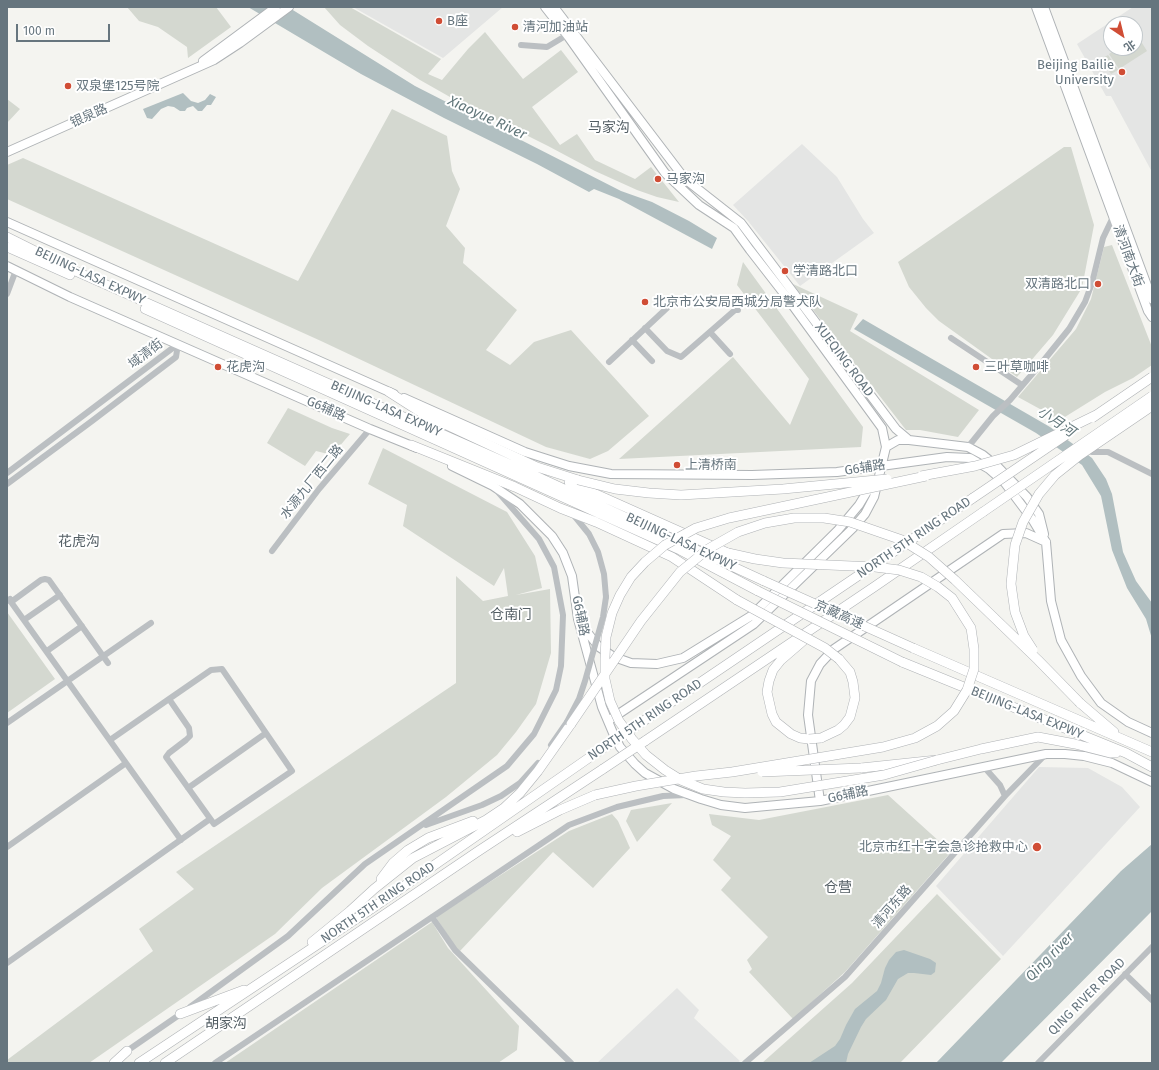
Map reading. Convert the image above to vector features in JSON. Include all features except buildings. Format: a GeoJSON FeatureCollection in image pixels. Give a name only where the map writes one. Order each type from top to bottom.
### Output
{"type":"FeatureCollection","features":[{"type":"Feature","properties":{"kind":"highway","name":"BEIJING-LASA EXPWY"},"geometry":{"type":"LineString","coordinates":[[7,237],[80,273],[522,470],[764,581]]}},
{"type":"Feature","properties":{"kind":"highway","name":"BEIJING-LASA EXPWY"},"geometry":{"type":"LineString","coordinates":[[7,247],[673,547],[758,592]]}},
{"type":"Feature","properties":{"kind":"highway","name":"NORTH 5TH RING ROAD"},"geometry":{"type":"LineString","coordinates":[[139,1063],[268,978],[636,726],[1152,378]]}},
{"type":"Feature","properties":{"kind":"highway"},"geometry":{"type":"LineString","coordinates":[[389,392],[425,415],[728,553],[783,563],[875,567],[899,570],[921,577],[938,587],[952,598],[970,628],[974,649],[974,669],[968,690],[954,711],[937,726],[916,738],[883,747],[732,772],[696,776],[636,786],[595,795],[560,810],[477,852]]}},
{"type":"Feature","properties":{"kind":"highway","name":"NORTH 5TH RING ROAD"},"geometry":{"type":"LineString","coordinates":[[165,1063],[477,852],[646,741],[874,587],[1152,396]]}},
{"type":"Feature","properties":{"kind":"highway"},"geometry":{"type":"LineString","coordinates":[[1038,660],[1024,636],[1015,612],[1010,584],[1015,545],[1023,522],[1039,494],[1055,476],[1080,455],[1152,406]]}},
{"type":"Feature","properties":{"kind":"highway"},"geometry":{"type":"LineString","coordinates":[[1096,415],[1014,455],[975,466],[729,518],[696,528],[665,545],[645,562],[631,577],[620,595],[612,613],[606,637],[605,679],[610,701],[619,721],[636,745],[646,755],[681,780],[703,789],[724,792],[780,792],[884,775],[981,749],[1038,737],[1110,753],[1126,753]]}},
{"type":"Feature","properties":{"kind":"highway"},"geometry":{"type":"LineString","coordinates":[[411,445],[515,487],[672,556],[737,600],[824,648],[839,659],[850,672],[854,682],[856,698],[850,717],[838,730],[821,738],[800,738],[791,734],[776,722],[772,714],[767,692],[773,670],[781,660],[797,646],[874,587]]}},
{"type":"Feature","properties":{"kind":"highway"},"geometry":{"type":"LineString","coordinates":[[537,467],[578,480],[615,489],[681,495],[776,490],[926,476]]}},
{"type":"Feature","properties":{"kind":"highway"},"geometry":{"type":"LineString","coordinates":[[268,978],[350,911],[374,889],[394,862],[408,850],[428,838],[483,817],[520,793],[538,771],[569,723],[641,621],[680,572],[708,549],[738,532],[765,524],[794,518],[824,518],[850,522],[902,540],[929,557],[950,575],[1080,703],[1121,738]]}},
{"type":"Feature","properties":{"kind":"highway","name":"京藏高速"},"geometry":{"type":"LineString","coordinates":[[764,581],[913,648]]}},
{"type":"Feature","properties":{"kind":"highway","name":"京藏高速"},"geometry":{"type":"LineString","coordinates":[[758,592],[902,662]]}},
{"type":"Feature","properties":{"kind":"highway","name":"BEIJING-LASA EXPWY"},"geometry":{"type":"LineString","coordinates":[[913,648],[1152,752]]}},
{"type":"Feature","properties":{"kind":"highway","name":"BEIJING-LASA EXPWY"},"geometry":{"type":"LineString","coordinates":[[902,662],[1126,753],[1152,767]]}},
{"type":"Feature","properties":{"kind":"highway"},"geometry":{"type":"LineString","coordinates":[[732,772],[792,772],[861,768],[938,760]]}},
{"type":"Feature","properties":{"kind":"highway"},"geometry":{"type":"LineString","coordinates":[[180,1014],[260,983]]}},
{"type":"Feature","properties":{"kind":"highway"},"geometry":{"type":"LineString","coordinates":[[114,1063],[127,1051]]}},
{"type":"Feature","properties":{"kind":"main road","name":"银泉路"},"geometry":{"type":"LineString","coordinates":[[251,30],[276,7]]}},
{"type":"Feature","properties":{"kind":"main road","name":"银泉路"},"geometry":{"type":"LineString","coordinates":[[7,152],[193,69],[251,30],[289,7]]}},
{"type":"Feature","properties":{"kind":"main road","name":"XUEQING ROAD"},"geometry":{"type":"LineString","coordinates":[[545,7],[567,35],[666,173],[699,206],[734,228],[786,295],[882,428],[886,447],[874,497],[865,514],[853,528],[754,624],[608,721]]}},
{"type":"Feature","properties":{"kind":"main road","name":"XUEQING ROAD"},"geometry":{"type":"LineString","coordinates":[[554,7],[685,179],[741,223],[896,429],[909,440]]}},
{"type":"Feature","properties":{"kind":"main road","name":"清河南大街"},"geometry":{"type":"LineString","coordinates":[[1036,7],[1148,311],[1152,317]]}},
{"type":"Feature","properties":{"kind":"main road","name":"清河南大街"},"geometry":{"type":"LineString","coordinates":[[1044,7],[1152,299]]}},
{"type":"Feature","properties":{"kind":"main road","name":"G6辅路"},"geometry":{"type":"LineString","coordinates":[[7,222],[526,452],[569,466],[612,474],[752,475],[837,472],[947,457],[970,458],[989,468],[1005,483],[1032,519],[1046,542],[1051,601],[1061,640],[1081,676],[1101,703],[1128,722],[1152,733]]}},
{"type":"Feature","properties":{"kind":"main road","name":"G6辅路"},"geometry":{"type":"LineString","coordinates":[[7,266],[70,297],[370,429],[411,445],[493,486],[520,504],[552,536],[563,553],[572,576],[578,619],[602,707],[620,747],[645,773],[688,794],[721,805],[745,808],[820,801],[1046,754],[1071,755],[1112,763],[1152,782]]}},
{"type":"Feature","properties":{"kind":"main road"},"geometry":{"type":"LineString","coordinates":[[886,447],[898,440],[968,446],[983,455],[998,467],[1027,497],[1039,514],[1046,542]]}},
{"type":"Feature","properties":{"kind":"main road"},"geometry":{"type":"LineString","coordinates":[[578,619],[588,634],[599,646],[614,657],[631,663],[657,664],[683,658],[751,616],[838,530],[859,505],[882,465]]}},
{"type":"Feature","properties":{"kind":"main road"},"geometry":{"type":"LineString","coordinates":[[820,801],[808,716],[811,681],[820,664],[834,649],[1003,534],[1026,533],[1046,542]]}},
{"type":"Feature","properties":{"kind":"street"},"geometry":{"type":"LineString","coordinates":[[521,45],[547,47],[567,35]]}},
{"type":"Feature","properties":{"kind":"street"},"geometry":{"type":"LineString","coordinates":[[968,446],[1069,329],[1085,302],[1092,283],[1103,238],[1119,208]]}},
{"type":"Feature","properties":{"kind":"street"},"geometry":{"type":"LineString","coordinates":[[7,294],[16,270]]}},
{"type":"Feature","properties":{"kind":"street"},"geometry":{"type":"LineString","coordinates":[[609,362],[667,308]]}},
{"type":"Feature","properties":{"kind":"street"},"geometry":{"type":"LineString","coordinates":[[645,328],[667,351],[682,357],[734,310],[738,310]]}},
{"type":"Feature","properties":{"kind":"street"},"geometry":{"type":"LineString","coordinates":[[710,332],[730,354]]}},
{"type":"Feature","properties":{"kind":"street"},"geometry":{"type":"LineString","coordinates":[[951,338],[1022,385]]}},
{"type":"Feature","properties":{"kind":"street"},"geometry":{"type":"LineString","coordinates":[[632,340],[652,361]]}},
{"type":"Feature","properties":{"kind":"street","name":"域清街"},"geometry":{"type":"LineString","coordinates":[[7,473],[178,344]]}},
{"type":"Feature","properties":{"kind":"street","name":"域清街"},"geometry":{"type":"LineString","coordinates":[[7,484],[176,356],[178,344]]}},
{"type":"Feature","properties":{"kind":"street","name":"水源九厂西二路"},"geometry":{"type":"LineString","coordinates":[[272,551],[319,489],[370,429]]}},
{"type":"Feature","properties":{"kind":"street"},"geometry":{"type":"LineString","coordinates":[[1092,452],[1108,452],[1152,474]]}},
{"type":"Feature","properties":{"kind":"street"},"geometry":{"type":"LineString","coordinates":[[110,1063],[288,936],[365,864],[507,766],[534,734],[556,690],[562,666],[564,614],[554,567],[538,538],[493,486]]}},
{"type":"Feature","properties":{"kind":"street"},"geometry":{"type":"LineString","coordinates":[[418,828],[482,805],[501,796],[520,783],[535,768],[569,723],[585,681],[603,617],[606,597],[604,574],[598,552],[589,534],[570,512]]}},
{"type":"Feature","properties":{"kind":"street"},"geometry":{"type":"LineString","coordinates":[[108,663],[49,580],[41,580],[9,601],[47,651],[181,840]]}},
{"type":"Feature","properties":{"kind":"street"},"geometry":{"type":"LineString","coordinates":[[24,620],[60,594]]}},
{"type":"Feature","properties":{"kind":"street"},"geometry":{"type":"LineString","coordinates":[[7,723],[151,623]]}},
{"type":"Feature","properties":{"kind":"street"},"geometry":{"type":"LineString","coordinates":[[47,651],[82,626]]}},
{"type":"Feature","properties":{"kind":"street"},"geometry":{"type":"LineString","coordinates":[[110,740],[169,699],[211,670],[222,669],[292,771],[214,824],[166,757],[190,736],[189,728],[169,699]]}},
{"type":"Feature","properties":{"kind":"street"},"geometry":{"type":"LineString","coordinates":[[188,788],[266,733]]}},
{"type":"Feature","properties":{"kind":"street","name":"清河东路"},"geometry":{"type":"LineString","coordinates":[[745,1063],[845,977],[1005,796],[1046,754]]}},
{"type":"Feature","properties":{"kind":"street"},"geometry":{"type":"LineString","coordinates":[[7,847],[126,763]]}},
{"type":"Feature","properties":{"kind":"street"},"geometry":{"type":"LineString","coordinates":[[984,767],[1000,785],[1005,796]]}},
{"type":"Feature","properties":{"kind":"street"},"geometry":{"type":"LineString","coordinates":[[215,1063],[568,825],[617,807],[663,796],[688,794]]}},
{"type":"Feature","properties":{"kind":"street"},"geometry":{"type":"LineString","coordinates":[[7,963],[210,819]]}},
{"type":"Feature","properties":{"kind":"street"},"geometry":{"type":"LineString","coordinates":[[432,917],[455,950],[571,1063]]}},
{"type":"Feature","properties":{"kind":"street","name":"QING RIVER ROAD"},"geometry":{"type":"LineString","coordinates":[[1038,1063],[1152,947]]}},
{"type":"Feature","properties":{"kind":"street"},"geometry":{"type":"LineString","coordinates":[[1125,974],[1152,1000]]}},
{"type":"Feature","properties":{"kind":"shaded area"},"geometry":{"type":"Polygon","coordinates":[[[127,7],[216,7],[231,27],[188,58],[187,47],[158,27],[139,21],[127,7]]]}},
{"type":"Feature","properties":{"kind":"shaded area"},"geometry":{"type":"Polygon","coordinates":[[[324,7],[350,7],[441,59],[428,74],[442,80],[468,49],[485,32],[523,79],[561,50],[578,72],[532,107],[560,145],[577,134],[595,160],[635,179],[651,167],[679,202],[657,197],[637,190],[595,171],[450,97],[420,80],[368,46],[340,25],[324,7]]]}},
{"type":"Feature","properties":{"kind":"shaded area"},"geometry":{"type":"Polygon","coordinates":[[[353,7],[503,7],[443,58],[353,7]]]}},
{"type":"Feature","properties":{"kind":"shaded area","name":"Beijing Bailie University"},"geometry":{"type":"Polygon","coordinates":[[[1133,7],[1152,7],[1152,172],[1111,96],[1106,96],[1077,44],[1103,27],[1103,56],[1143,56],[1143,16],[1119,16],[1133,7]]]}},
{"type":"Feature","properties":{"kind":"shaded area"},"geometry":{"type":"Polygon","coordinates":[[[1143,45],[1147,51],[1143,54],[1143,45]]]}},
{"type":"Feature","properties":{"kind":"shaded area"},"geometry":{"type":"Polygon","coordinates":[[[1109,56],[1118,70],[1111,74],[1101,59],[1109,56]]]}},
{"type":"Feature","properties":{"kind":"shaded area"},"geometry":{"type":"Polygon","coordinates":[[[1110,56],[1139,56],[1119,69],[1110,56]]]}},
{"type":"Feature","properties":{"kind":"shaded area"},"geometry":{"type":"Polygon","coordinates":[[[7,99],[20,109],[7,123],[7,99]]]}},
{"type":"Feature","properties":{"kind":"shaded area"},"geometry":{"type":"Polygon","coordinates":[[[392,109],[447,136],[452,171],[460,189],[446,226],[465,248],[463,263],[517,310],[486,350],[510,365],[534,342],[571,330],[649,416],[608,451],[590,459],[546,447],[321,341],[7,199],[7,165],[23,158],[298,281],[392,109]]]}},
{"type":"Feature","properties":{"kind":"shaded area"},"geometry":{"type":"Polygon","coordinates":[[[802,144],[837,177],[863,219],[874,233],[800,286],[748,221],[733,205],[802,144]]]}},
{"type":"Feature","properties":{"kind":"shaded area"},"geometry":{"type":"Polygon","coordinates":[[[1064,147],[1071,147],[1094,225],[1082,288],[1053,335],[1017,377],[939,321],[909,287],[898,262],[1064,147]]]}},
{"type":"Feature","properties":{"kind":"shaded area"},"geometry":{"type":"Polygon","coordinates":[[[1112,245],[1152,347],[1152,365],[1133,378],[1105,392],[1060,420],[1018,397],[1076,329],[1091,299],[1104,247],[1112,245]]]}},
{"type":"Feature","properties":{"kind":"shaded area"},"geometry":{"type":"Polygon","coordinates":[[[743,262],[863,427],[861,447],[619,459],[733,357],[790,425],[809,379],[737,285],[743,262]]]}},
{"type":"Feature","properties":{"kind":"shaded area"},"geometry":{"type":"Polygon","coordinates":[[[793,284],[858,314],[850,331],[979,410],[958,437],[920,430],[906,430],[793,284]]]}},
{"type":"Feature","properties":{"kind":"shaded area"},"geometry":{"type":"Polygon","coordinates":[[[288,408],[332,428],[350,434],[332,455],[316,451],[305,466],[267,443],[288,408]]]}},
{"type":"Feature","properties":{"kind":"shaded area"},"geometry":{"type":"Polygon","coordinates":[[[383,448],[507,512],[535,556],[542,588],[516,595],[550,589],[551,653],[536,704],[497,755],[446,797],[322,888],[275,934],[89,1063],[7,1063],[7,1060],[153,951],[139,929],[194,889],[176,872],[456,683],[456,576],[483,601],[508,596],[504,568],[494,586],[403,526],[407,505],[368,484],[383,448]]]}},
{"type":"Feature","properties":{"kind":"shaded area"},"geometry":{"type":"Polygon","coordinates":[[[7,612],[55,679],[7,713],[7,612]]]}},
{"type":"Feature","properties":{"kind":"shaded area","name":"北京市红十字会急诊抢救中心"},"geometry":{"type":"Polygon","coordinates":[[[1039,767],[1088,768],[1122,787],[1140,807],[1003,956],[936,886],[1039,767]]]}},
{"type":"Feature","properties":{"kind":"shaded area"},"geometry":{"type":"Polygon","coordinates":[[[888,795],[951,852],[845,972],[793,1019],[749,972],[752,969],[747,960],[768,937],[721,890],[731,878],[713,860],[731,836],[712,825],[709,814],[759,820],[888,795]]]}},
{"type":"Feature","properties":{"kind":"shaded area"},"geometry":{"type":"Polygon","coordinates":[[[672,803],[637,842],[626,821],[631,810],[672,803]]]}},
{"type":"Feature","properties":{"kind":"shaded area"},"geometry":{"type":"Polygon","coordinates":[[[612,814],[618,821],[630,848],[593,888],[553,852],[460,951],[456,948],[437,919],[437,916],[569,831],[612,814]]]}},
{"type":"Feature","properties":{"kind":"shaded area"},"geometry":{"type":"Polygon","coordinates":[[[937,894],[1001,959],[900,1063],[762,1063],[852,983],[937,894]]]}},
{"type":"Feature","properties":{"kind":"shaded area"},"geometry":{"type":"Polygon","coordinates":[[[432,922],[448,948],[519,1026],[517,1050],[498,1063],[225,1063],[432,922]]]}},
{"type":"Feature","properties":{"kind":"shaded area"},"geometry":{"type":"Polygon","coordinates":[[[677,988],[699,1010],[694,1018],[740,1061],[737,1063],[597,1063],[677,988]]]}},
{"type":"Feature","properties":{"kind":"water"},"geometry":{"type":"Polygon","coordinates":[[[248,7],[288,7],[415,86],[621,191],[652,202],[689,221],[717,238],[712,249],[619,199],[594,189],[589,192],[537,164],[444,118],[361,74],[248,7]]]}},
{"type":"Feature","properties":{"kind":"water"},"geometry":{"type":"Polygon","coordinates":[[[183,93],[191,101],[198,103],[205,100],[210,94],[216,97],[211,105],[207,105],[202,111],[198,111],[193,106],[187,108],[185,111],[180,111],[174,107],[168,106],[161,109],[152,119],[147,118],[143,109],[183,93]]]}},
{"type":"Feature","properties":{"kind":"water"},"geometry":{"type":"Polygon","coordinates":[[[863,319],[1050,427],[1092,458],[1106,479],[1112,494],[1123,552],[1136,581],[1152,603],[1152,639],[1146,619],[1127,588],[1112,550],[1101,496],[1082,465],[1036,433],[854,329],[863,319]]]}},
{"type":"Feature","properties":{"kind":"water","name":"Qing river"},"geometry":{"type":"Polygon","coordinates":[[[1152,844],[1152,911],[1001,1063],[936,1063],[1121,871],[1152,844]]]}},
{"type":"Feature","properties":{"kind":"water"},"geometry":{"type":"Polygon","coordinates":[[[904,950],[930,959],[936,963],[935,972],[931,975],[908,973],[898,979],[886,1000],[866,1019],[861,1027],[848,1054],[846,1063],[809,1063],[835,1046],[855,1009],[877,991],[889,960],[896,952],[904,950]]]}},
{"type":"Feature","properties":{"kind":"place","name":"B座"},"geometry":{"type":"Point","coordinates":[439,21]}},
{"type":"Feature","properties":{"kind":"place","name":"清河加油站"},"geometry":{"type":"Point","coordinates":[515,27]}},
{"type":"Feature","properties":{"kind":"place","name":"Beijing Bailie University"},"geometry":{"type":"Point","coordinates":[1122,72]}},
{"type":"Feature","properties":{"kind":"place","name":"双泉堡125号院"},"geometry":{"type":"Point","coordinates":[68,86]}},
{"type":"Feature","properties":{"kind":"place","name":"马家沟"},"geometry":{"type":"Point","coordinates":[658,179]}},
{"type":"Feature","properties":{"kind":"place","name":"学清路北口"},"geometry":{"type":"Point","coordinates":[785,271]}},
{"type":"Feature","properties":{"kind":"place","name":"双清路北口"},"geometry":{"type":"Point","coordinates":[1098,284]}},
{"type":"Feature","properties":{"kind":"place","name":"北京市公安局西城分局警犬队"},"geometry":{"type":"Point","coordinates":[645,302]}},
{"type":"Feature","properties":{"kind":"place","name":"花虎沟"},"geometry":{"type":"Point","coordinates":[218,367]}},
{"type":"Feature","properties":{"kind":"place","name":"三叶草咖啡"},"geometry":{"type":"Point","coordinates":[976,367]}},
{"type":"Feature","properties":{"kind":"place","name":"上清桥南"},"geometry":{"type":"Point","coordinates":[677,465]}},
{"type":"Feature","properties":{"kind":"place","name":"北京市红十字会急诊抢救中心"},"geometry":{"type":"Point","coordinates":[1037,847]}},
{"type":"Feature","properties":{"kind":"district","name":"马家沟"},"geometry":{"type":"Point","coordinates":[609,128]}},
{"type":"Feature","properties":{"kind":"district","name":"花虎沟"},"geometry":{"type":"Point","coordinates":[79,542]}},
{"type":"Feature","properties":{"kind":"district","name":"仓南门"},"geometry":{"type":"Point","coordinates":[511,615]}},
{"type":"Feature","properties":{"kind":"district","name":"仓营"},"geometry":{"type":"Point","coordinates":[838,888]}},
{"type":"Feature","properties":{"kind":"district","name":"胡家沟"},"geometry":{"type":"Point","coordinates":[226,1024]}},
{"type":"Feature","properties":{"kind":"water label","name":"Xiaoyue River"},"geometry":{"type":"Point","coordinates":[487,118]}},
{"type":"Feature","properties":{"kind":"water label","name":"小月河"},"geometry":{"type":"Point","coordinates":[1056,422]}}]}
